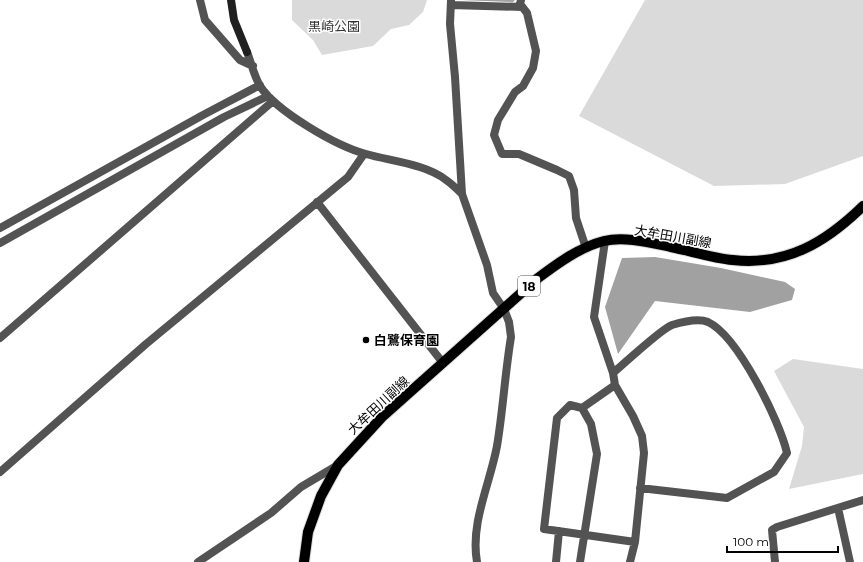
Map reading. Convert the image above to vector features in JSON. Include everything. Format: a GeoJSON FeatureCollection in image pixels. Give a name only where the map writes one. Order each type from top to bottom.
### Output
{"type":"FeatureCollection","features":[{"type":"Feature","properties":{"kind":"main road","name":"大牟田川副線"},"geometry":{"type":"LineString","coordinates":[[304,562],[308,532],[321,496],[338,464],[382,417],[538,278],[563,260],[586,248],[605,241],[619,240],[653,243],[732,260],[760,261],[788,255],[814,246],[841,227],[863,206]]}},
{"type":"Feature","properties":{"kind":"street"},"geometry":{"type":"LineString","coordinates":[[200,0],[205,20],[240,60],[253,66]]}},
{"type":"Feature","properties":{"kind":"street"},"geometry":{"type":"LineString","coordinates":[[231,0],[234,20],[260,85],[271,99],[314,129],[364,154],[419,167],[445,179],[462,194]]}},
{"type":"Feature","properties":{"kind":"street"},"geometry":{"type":"LineString","coordinates":[[477,562],[475,553],[479,517],[496,446],[511,337],[509,322],[504,309],[493,294],[485,258],[462,194],[455,76],[450,24],[451,3],[522,4],[527,13],[536,51],[533,68],[523,86],[515,92],[498,120],[494,135],[502,154],[519,154],[569,176],[574,190],[576,218],[586,248]]}},
{"type":"Feature","properties":{"kind":"street"},"geometry":{"type":"LineString","coordinates":[[0,228],[203,114],[260,85]]}},
{"type":"Feature","properties":{"kind":"street"},"geometry":{"type":"LineString","coordinates":[[0,243],[224,117],[271,99]]}},
{"type":"Feature","properties":{"kind":"street"},"geometry":{"type":"LineString","coordinates":[[0,338],[271,99]]}},
{"type":"Feature","properties":{"kind":"street"},"geometry":{"type":"LineString","coordinates":[[0,472],[146,344],[348,178],[364,154]]}},
{"type":"Feature","properties":{"kind":"street"},"geometry":{"type":"LineString","coordinates":[[318,202],[443,363]]}},
{"type":"Feature","properties":{"kind":"street"},"geometry":{"type":"LineString","coordinates":[[605,241],[594,317],[616,385],[642,436],[644,454],[635,542],[630,562]]}},
{"type":"Feature","properties":{"kind":"street"},"geometry":{"type":"LineString","coordinates":[[613,373],[670,326],[688,321],[707,322],[719,330],[740,355],[763,395],[787,453],[774,472],[727,498],[640,488]]}},
{"type":"Feature","properties":{"kind":"street"},"geometry":{"type":"LineString","coordinates":[[582,408],[616,385]]}},
{"type":"Feature","properties":{"kind":"street"},"geometry":{"type":"LineString","coordinates":[[580,562],[584,534],[597,454],[591,424],[582,408],[570,405],[557,418],[544,528],[559,531],[584,534],[635,542]]}},
{"type":"Feature","properties":{"kind":"street"},"geometry":{"type":"LineString","coordinates":[[198,562],[271,513],[301,486],[338,464]]}},
{"type":"Feature","properties":{"kind":"street"},"geometry":{"type":"LineString","coordinates":[[775,562],[772,530],[777,527],[863,500]]}},
{"type":"Feature","properties":{"kind":"street"},"geometry":{"type":"LineString","coordinates":[[838,508],[850,562]]}},
{"type":"Feature","properties":{"kind":"street"},"geometry":{"type":"LineString","coordinates":[[556,562],[559,531]]}},
{"type":"Feature","properties":{"kind":"green space","name":"黒崎公園"},"geometry":{"type":"Polygon","coordinates":[[[292,0],[427,0],[423,12],[409,25],[391,29],[373,46],[322,55],[313,40],[292,20],[292,0]]]}},
{"type":"Feature","properties":{"kind":"green space"},"geometry":{"type":"Polygon","coordinates":[[[645,0],[863,0],[863,156],[785,184],[714,186],[579,116],[645,0]]]}},
{"type":"Feature","properties":{"kind":"green space"},"geometry":{"type":"Polygon","coordinates":[[[793,359],[863,369],[863,474],[789,489],[802,446],[804,427],[774,371],[793,359]]]}},
{"type":"Feature","properties":{"kind":"shaded area"},"geometry":{"type":"Polygon","coordinates":[[[460,0],[515,0],[513,2],[460,0]]]}},
{"type":"Feature","properties":{"kind":"shaded area"},"geometry":{"type":"Polygon","coordinates":[[[655,257],[721,268],[785,282],[795,289],[792,300],[750,312],[655,301],[618,354],[605,307],[622,258],[655,257]]]}},
{"type":"Feature","properties":{"kind":"place","name":"白鷺保育園"},"geometry":{"type":"Point","coordinates":[366,340]}}]}
